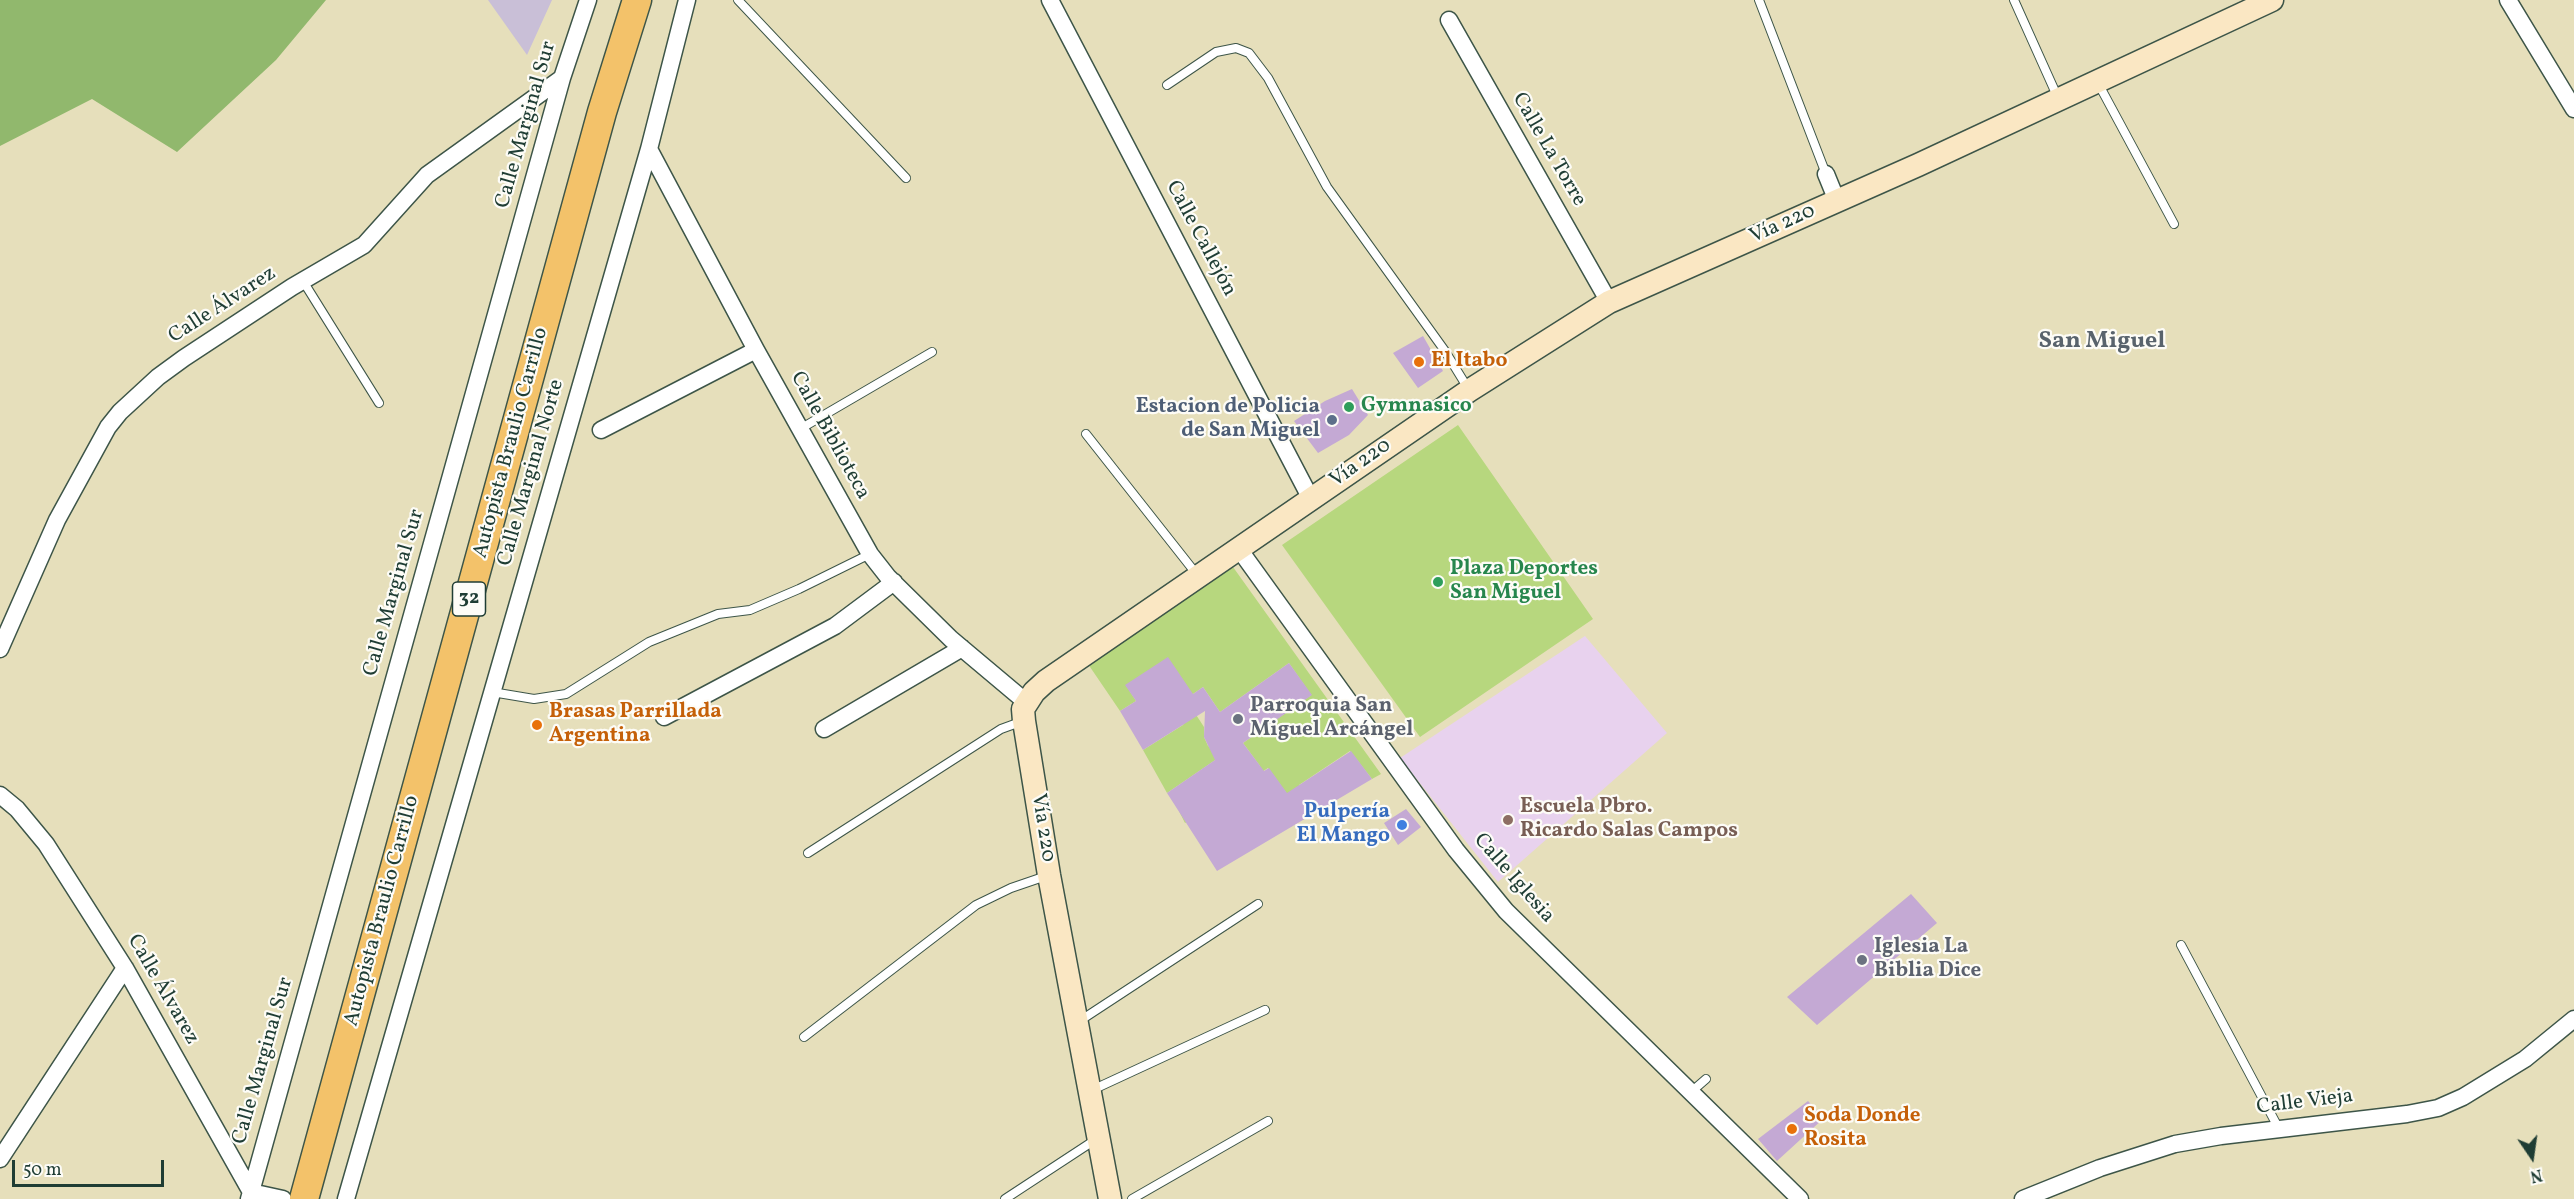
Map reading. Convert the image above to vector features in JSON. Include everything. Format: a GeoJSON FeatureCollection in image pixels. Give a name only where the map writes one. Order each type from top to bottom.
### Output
{"type":"FeatureCollection","features":[{"type":"Feature","properties":{"kind":"highway","name":"Autopista Braulio Carrillo"},"geometry":{"type":"LineString","coordinates":[[304,1199],[603,111],[637,0]]}},
{"type":"Feature","properties":{"kind":"main road","name":"Vía 220"},"geometry":{"type":"LineString","coordinates":[[1106,1197],[1099,1138],[1049,875],[1025,712],[1046,681],[1470,390],[1609,302],[1837,201],[2272,0]]}},
{"type":"Feature","properties":{"kind":"street","name":"Calle Marginal Sur"},"geometry":{"type":"LineString","coordinates":[[250,1195],[562,78],[588,0]]}},
{"type":"Feature","properties":{"kind":"street","name":"Calle Marginal Norte"},"geometry":{"type":"LineString","coordinates":[[346,1199],[649,149],[687,0]]}},
{"type":"Feature","properties":{"kind":"street","name":"Calle Callejón"},"geometry":{"type":"LineString","coordinates":[[1050,0],[1311,499]]}},
{"type":"Feature","properties":{"kind":"street"},"geometry":{"type":"LineString","coordinates":[[2508,0],[2574,109]]}},
{"type":"Feature","properties":{"kind":"street","name":"Calle La Torre"},"geometry":{"type":"LineString","coordinates":[[1449,20],[1609,302]]}},
{"type":"Feature","properties":{"kind":"street","name":"Calle Álvarez"},"geometry":{"type":"LineString","coordinates":[[0,648],[57,520],[108,427],[120,412],[158,377],[184,358],[303,281],[364,245],[427,175],[562,78]]}},
{"type":"Feature","properties":{"kind":"street","name":"Calle Biblioteca"},"geometry":{"type":"LineString","coordinates":[[649,149],[756,350],[870,554],[894,582],[1025,712]]}},
{"type":"Feature","properties":{"kind":"street"},"geometry":{"type":"LineString","coordinates":[[1826,174],[1837,201]]}},
{"type":"Feature","properties":{"kind":"street"},"geometry":{"type":"LineString","coordinates":[[601,430],[756,350]]}},
{"type":"Feature","properties":{"kind":"street","name":"Calle Iglesia"},"geometry":{"type":"LineString","coordinates":[[1239,549],[1456,850],[1506,911],[1800,1199]]}},
{"type":"Feature","properties":{"kind":"street"},"geometry":{"type":"LineString","coordinates":[[664,717],[835,626],[894,582]]}},
{"type":"Feature","properties":{"kind":"street"},"geometry":{"type":"LineString","coordinates":[[824,729],[962,648]]}},
{"type":"Feature","properties":{"kind":"street","name":"Calle Álvarez"},"geometry":{"type":"LineString","coordinates":[[0,795],[17,809],[46,844],[125,968],[250,1195]]}},
{"type":"Feature","properties":{"kind":"street"},"geometry":{"type":"LineString","coordinates":[[0,1159],[125,968]]}},
{"type":"Feature","properties":{"kind":"street","name":"Calle Vieja"},"geometry":{"type":"LineString","coordinates":[[2023,1199],[2100,1168],[2175,1144],[2438,1108],[2463,1097],[2525,1059],[2574,1019]]}},
{"type":"Feature","properties":{"kind":"street"},"geometry":{"type":"LineString","coordinates":[[250,1195],[283,1199]]}},
{"type":"Feature","properties":{"kind":"lane"},"geometry":{"type":"LineString","coordinates":[[738,0],[906,178]]}},
{"type":"Feature","properties":{"kind":"lane"},"geometry":{"type":"LineString","coordinates":[[1759,0],[1826,174]]}},
{"type":"Feature","properties":{"kind":"lane"},"geometry":{"type":"LineString","coordinates":[[2014,0],[2058,98]]}},
{"type":"Feature","properties":{"kind":"lane"},"geometry":{"type":"LineString","coordinates":[[1167,85],[1216,52],[1236,48],[1249,53],[1268,78],[1327,187],[1445,351],[1470,390]]}},
{"type":"Feature","properties":{"kind":"lane"},"geometry":{"type":"LineString","coordinates":[[2097,80],[2174,224]]}},
{"type":"Feature","properties":{"kind":"lane"},"geometry":{"type":"LineString","coordinates":[[303,281],[379,402]]}},
{"type":"Feature","properties":{"kind":"lane"},"geometry":{"type":"LineString","coordinates":[[800,429],[932,352]]}},
{"type":"Feature","properties":{"kind":"lane"},"geometry":{"type":"LineString","coordinates":[[1086,434],[1198,577]]}},
{"type":"Feature","properties":{"kind":"lane"},"geometry":{"type":"LineString","coordinates":[[492,692],[534,699],[566,694],[649,642],[718,614],[750,610],[870,554]]}},
{"type":"Feature","properties":{"kind":"lane"},"geometry":{"type":"LineString","coordinates":[[808,853],[1025,712]]}},
{"type":"Feature","properties":{"kind":"lane"},"geometry":{"type":"LineString","coordinates":[[804,1037],[976,905],[1011,888],[1049,875]]}},
{"type":"Feature","properties":{"kind":"lane"},"geometry":{"type":"LineString","coordinates":[[1077,1023],[1258,904]]}},
{"type":"Feature","properties":{"kind":"lane"},"geometry":{"type":"LineString","coordinates":[[2181,945],[2279,1129]]}},
{"type":"Feature","properties":{"kind":"lane"},"geometry":{"type":"LineString","coordinates":[[1090,1091],[1265,1010]]}},
{"type":"Feature","properties":{"kind":"lane"},"geometry":{"type":"LineString","coordinates":[[1691,1092],[1706,1079]]}},
{"type":"Feature","properties":{"kind":"lane"},"geometry":{"type":"LineString","coordinates":[[1132,1199],[1268,1121]]}},
{"type":"Feature","properties":{"kind":"lane"},"geometry":{"type":"LineString","coordinates":[[1005,1199],[1099,1138]]}},
{"type":"Feature","properties":{"kind":"shaded area"},"geometry":{"type":"Polygon","coordinates":[[[488,0],[552,0],[527,55],[488,0]]]}},
{"type":"Feature","properties":{"kind":"shaded area","name":"Escuela Pbro. Ricardo Salas Campos"},"geometry":{"type":"Polygon","coordinates":[[[1585,636],[1667,733],[1498,882],[1400,758],[1585,636]]]}},
{"type":"Feature","properties":{"kind":"green space"},"geometry":{"type":"Polygon","coordinates":[[[0,0],[326,0],[276,60],[177,152],[92,99],[0,146],[0,0]]]}},
{"type":"Feature","properties":{"kind":"green space","name":"Plaza Deportes San Miguel"},"geometry":{"type":"Polygon","coordinates":[[[1458,425],[1593,619],[1420,737],[1282,545],[1458,425]]]}},
{"type":"Feature","properties":{"kind":"green space"},"geometry":{"type":"Polygon","coordinates":[[[1233,567],[1381,774],[1372,779],[1350,751],[1299,785],[1304,818],[1268,768],[1185,823],[1179,811],[1260,766],[1243,743],[1311,695],[1289,663],[1220,712],[1203,687],[1193,694],[1126,685],[1136,701],[1120,711],[1088,664],[1233,567]]]}},
{"type":"Feature","properties":{"kind":"green space"},"geometry":{"type":"Polygon","coordinates":[[[1191,707],[1204,727],[1204,737],[1208,746],[1224,754],[1167,793],[1143,750],[1183,725],[1191,707]]]}},
{"type":"Feature","properties":{"kind":"building","name":"El Itabo"},"geometry":{"type":"Polygon","coordinates":[[[1423,336],[1443,371],[1418,388],[1393,353],[1423,336]]]}},
{"type":"Feature","properties":{"kind":"building"},"geometry":{"type":"Polygon","coordinates":[[[1352,389],[1368,415],[1349,435],[1318,453],[1294,421],[1325,401],[1352,389]]]}},
{"type":"Feature","properties":{"kind":"building"},"geometry":{"type":"Polygon","coordinates":[[[1168,657],[1193,694],[1203,687],[1220,712],[1289,663],[1312,695],[1243,743],[1264,771],[1269,768],[1287,793],[1351,751],[1372,779],[1217,871],[1167,793],[1215,760],[1204,737],[1205,711],[1143,750],[1120,711],[1136,701],[1125,685],[1168,657]]]}},
{"type":"Feature","properties":{"kind":"building","name":"Pulpería El Mango"},"geometry":{"type":"Polygon","coordinates":[[[1406,809],[1421,827],[1398,845],[1384,823],[1406,809]]]}},
{"type":"Feature","properties":{"kind":"building","name":"Iglesia La Biblia Dice"},"geometry":{"type":"Polygon","coordinates":[[[1911,894],[1937,923],[1817,1025],[1787,997],[1911,894]]]}},
{"type":"Feature","properties":{"kind":"building","name":"Soda Donde Rosita"},"geometry":{"type":"Polygon","coordinates":[[[1808,1101],[1824,1118],[1777,1161],[1758,1139],[1808,1101]]]}},
{"type":"Feature","properties":{"kind":"place","name":"El Itabo"},"geometry":{"type":"Point","coordinates":[1419,362]}},
{"type":"Feature","properties":{"kind":"place","name":"Gymnasico"},"geometry":{"type":"Point","coordinates":[1349,407]}},
{"type":"Feature","properties":{"kind":"place","name":"Estacion de Policia de San Miguel"},"geometry":{"type":"Point","coordinates":[1332,420]}},
{"type":"Feature","properties":{"kind":"place","name":"Plaza Deportes San Miguel"},"geometry":{"type":"Point","coordinates":[1438,582]}},
{"type":"Feature","properties":{"kind":"place","name":"Parroquia San Miguel Arcángel"},"geometry":{"type":"Point","coordinates":[1238,719]}},
{"type":"Feature","properties":{"kind":"place","name":"Brasas Parrillada Argentina"},"geometry":{"type":"Point","coordinates":[537,725]}},
{"type":"Feature","properties":{"kind":"place","name":"Escuela Pbro. Ricardo Salas Campos"},"geometry":{"type":"Point","coordinates":[1508,820]}},
{"type":"Feature","properties":{"kind":"place","name":"Pulpería El Mango"},"geometry":{"type":"Point","coordinates":[1402,825]}},
{"type":"Feature","properties":{"kind":"place","name":"Iglesia La Biblia Dice"},"geometry":{"type":"Point","coordinates":[1862,960]}},
{"type":"Feature","properties":{"kind":"place","name":"Soda Donde Rosita"},"geometry":{"type":"Point","coordinates":[1792,1129]}},
{"type":"Feature","properties":{"kind":"district","name":"San Miguel"},"geometry":{"type":"Point","coordinates":[2102,343]}}]}
